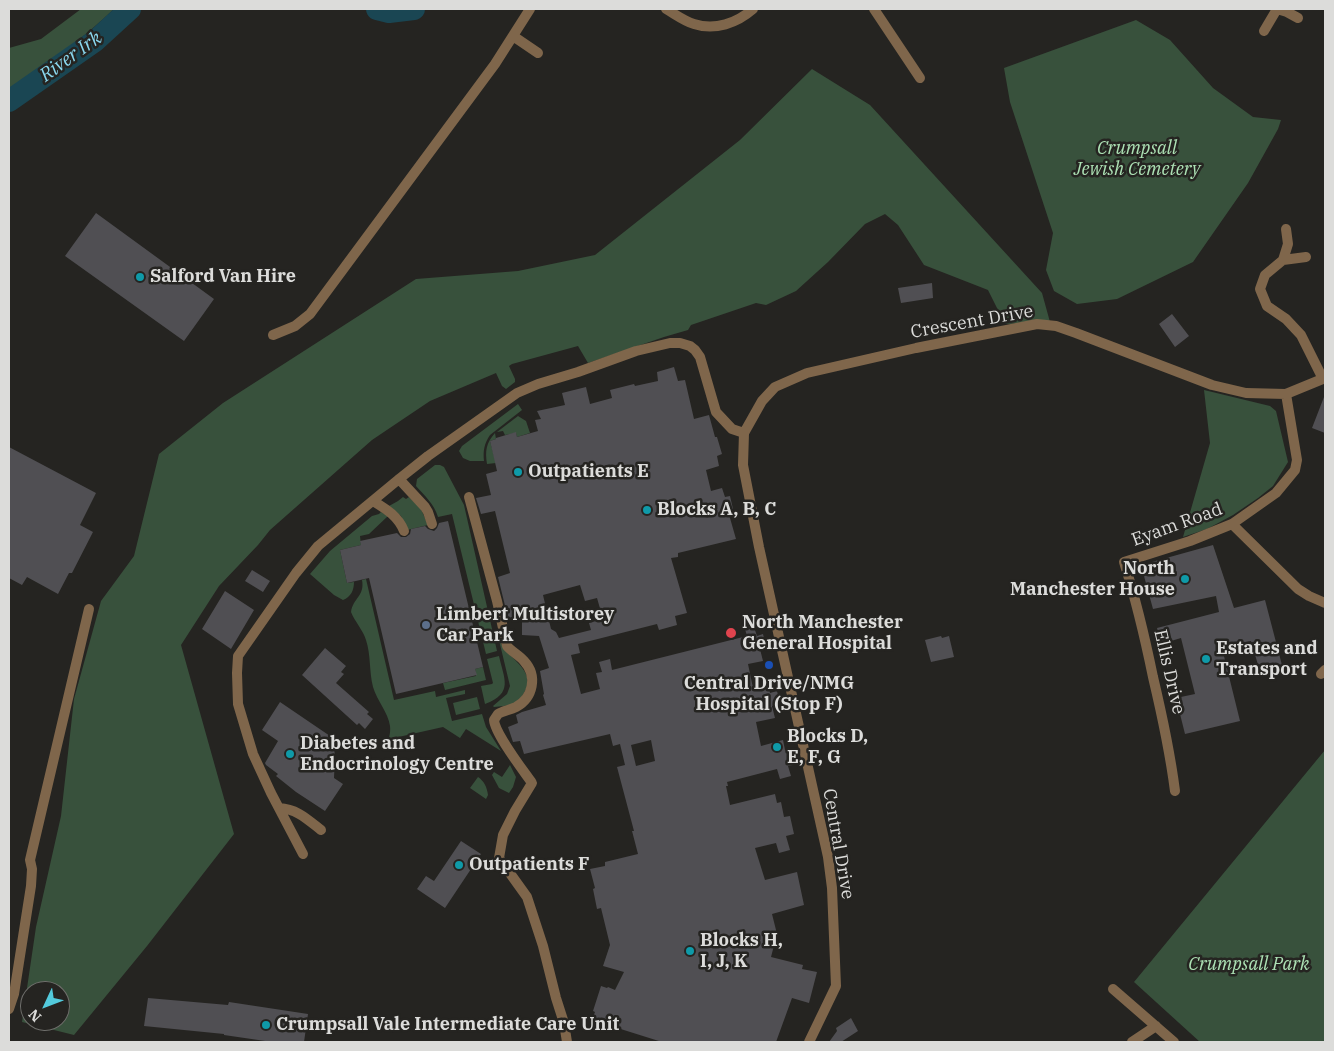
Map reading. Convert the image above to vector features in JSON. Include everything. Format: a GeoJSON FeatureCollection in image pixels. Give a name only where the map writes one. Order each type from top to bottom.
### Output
{"type":"FeatureCollection","features":[{"type":"Feature","properties":{"kind":"street"},"geometry":{"type":"LineString","coordinates":[[273,335],[294,326],[310,314],[495,64],[530,9]]}},
{"type":"Feature","properties":{"kind":"street"},"geometry":{"type":"LineString","coordinates":[[666,9],[694,25],[707,27],[724,25],[738,20],[753,9]]}},
{"type":"Feature","properties":{"kind":"street"},"geometry":{"type":"LineString","coordinates":[[874,9],[920,78]]}},
{"type":"Feature","properties":{"kind":"street"},"geometry":{"type":"LineString","coordinates":[[1264,31],[1277,9],[1298,18]]}},
{"type":"Feature","properties":{"kind":"street"},"geometry":{"type":"LineString","coordinates":[[513,36],[538,53]]}},
{"type":"Feature","properties":{"kind":"street"},"geometry":{"type":"LineString","coordinates":[[1286,229],[1288,244],[1282,260],[1265,275],[1260,289],[1267,306],[1286,319],[1301,335],[1324,379],[1286,394]]}},
{"type":"Feature","properties":{"kind":"street"},"geometry":{"type":"LineString","coordinates":[[1282,260],[1306,257]]}},
{"type":"Feature","properties":{"kind":"street","name":"Crescent Drive"},"geometry":{"type":"LineString","coordinates":[[744,433],[762,401],[775,387],[807,373],[916,348],[1037,324],[1056,326],[1076,332],[1212,384],[1246,393],[1286,394]]}},
{"type":"Feature","properties":{"kind":"street"},"geometry":{"type":"LineString","coordinates":[[303,854],[253,754],[238,704],[237,673],[238,656],[313,551],[399,479],[517,393],[636,351],[670,343],[687,344],[695,350],[700,357],[716,412],[732,429],[744,433]]}},
{"type":"Feature","properties":{"kind":"street","name":"Eyam Road"},"geometry":{"type":"LineString","coordinates":[[1124,562],[1190,541],[1232,524],[1276,493],[1295,470],[1297,460],[1286,394]]}},
{"type":"Feature","properties":{"kind":"street","name":"Central Drive"},"geometry":{"type":"LineString","coordinates":[[744,433],[743,466],[827,855],[832,888],[836,986],[809,1042]]}},
{"type":"Feature","properties":{"kind":"street"},"geometry":{"type":"LineString","coordinates":[[399,479],[428,512],[432,524]]}},
{"type":"Feature","properties":{"kind":"street"},"geometry":{"type":"LineString","coordinates":[[469,498],[497,601],[507,646],[510,651],[525,661],[532,673],[533,680],[529,695],[522,704],[498,714],[493,722],[532,783],[503,835],[499,858],[528,897],[564,1023],[567,1042]]}},
{"type":"Feature","properties":{"kind":"street"},"geometry":{"type":"LineString","coordinates":[[373,501],[390,512],[404,531]]}},
{"type":"Feature","properties":{"kind":"street"},"geometry":{"type":"LineString","coordinates":[[1232,524],[1298,589],[1325,603]]}},
{"type":"Feature","properties":{"kind":"street","name":"Ellis Drive"},"geometry":{"type":"LineString","coordinates":[[1124,562],[1150,663],[1172,766],[1175,791]]}},
{"type":"Feature","properties":{"kind":"street"},"geometry":{"type":"LineString","coordinates":[[9,1009],[14,994],[30,886],[32,869],[30,860],[89,609]]}},
{"type":"Feature","properties":{"kind":"street"},"geometry":{"type":"LineString","coordinates":[[279,808],[288,808],[302,815],[320,830]]}},
{"type":"Feature","properties":{"kind":"street"},"geometry":{"type":"LineString","coordinates":[[1113,989],[1174,1042]]}},
{"type":"Feature","properties":{"kind":"street"},"geometry":{"type":"LineString","coordinates":[[1132,1042],[1156,1026]]}},
{"type":"Feature","properties":{"kind":"green space"},"geometry":{"type":"Polygon","coordinates":[[[81,9],[114,9],[76,42],[9,91],[9,48],[41,39],[81,9]]]}},
{"type":"Feature","properties":{"kind":"green space","name":"Crumpsall Jewish Cemetery"},"geometry":{"type":"Polygon","coordinates":[[[1136,20],[1170,40],[1213,88],[1253,117],[1281,120],[1278,129],[1248,183],[1193,262],[1117,299],[1077,304],[1054,291],[1046,270],[1053,233],[1010,102],[1004,68],[1136,20]]]}},
{"type":"Feature","properties":{"kind":"green space"},"geometry":{"type":"Polygon","coordinates":[[[812,69],[870,105],[1042,293],[1050,322],[1005,324],[988,290],[924,265],[898,225],[885,214],[865,224],[796,291],[766,305],[756,303],[691,325],[688,330],[588,363],[578,346],[512,364],[509,366],[515,382],[506,389],[502,386],[496,373],[430,401],[372,440],[270,530],[219,586],[181,645],[234,834],[147,946],[74,1035],[58,1031],[70,1031],[70,981],[28,981],[36,927],[61,816],[74,699],[101,601],[134,556],[159,454],[223,403],[416,279],[518,271],[595,255],[740,140],[812,69]]]}},
{"type":"Feature","properties":{"kind":"green space"},"geometry":{"type":"Polygon","coordinates":[[[1204,390],[1270,406],[1276,411],[1288,462],[1273,486],[1258,498],[1233,515],[1207,529],[1183,537],[1210,443],[1204,390]]]}},
{"type":"Feature","properties":{"kind":"green space"},"geometry":{"type":"Polygon","coordinates":[[[518,404],[522,410],[488,438],[484,448],[484,461],[470,461],[463,458],[459,451],[462,446],[518,404]]]}},
{"type":"Feature","properties":{"kind":"green space"},"geometry":{"type":"Polygon","coordinates":[[[518,416],[526,421],[530,433],[517,437],[516,433],[505,435],[503,431],[497,432],[518,416]]]}},
{"type":"Feature","properties":{"kind":"green space"},"geometry":{"type":"Polygon","coordinates":[[[495,433],[496,439],[490,441],[496,463],[487,464],[487,447],[490,440],[495,433]]]}},
{"type":"Feature","properties":{"kind":"green space"},"geometry":{"type":"Polygon","coordinates":[[[435,465],[444,467],[464,505],[497,651],[486,654],[452,514],[438,517],[432,504],[416,486],[417,479],[435,465]]]}},
{"type":"Feature","properties":{"kind":"green space"},"geometry":{"type":"Polygon","coordinates":[[[403,497],[406,499],[409,497],[421,509],[428,525],[407,530],[401,516],[389,506],[403,497]]]}},
{"type":"Feature","properties":{"kind":"green space"},"geometry":{"type":"Polygon","coordinates":[[[381,512],[388,516],[369,534],[360,536],[361,545],[340,550],[347,583],[354,582],[352,593],[343,600],[334,595],[310,574],[330,551],[372,516],[381,512]]]}},
{"type":"Feature","properties":{"kind":"green space"},"geometry":{"type":"Polygon","coordinates":[[[366,579],[394,700],[435,691],[436,697],[465,690],[465,694],[446,698],[452,721],[482,714],[486,727],[501,751],[466,729],[460,738],[443,727],[394,738],[387,750],[384,749],[390,735],[389,721],[373,687],[366,640],[351,612],[362,590],[362,580],[366,579]]]}},
{"type":"Feature","properties":{"kind":"green space"},"geometry":{"type":"Polygon","coordinates":[[[498,636],[503,647],[526,673],[528,679],[524,693],[518,701],[494,707],[507,694],[510,686],[498,636]]]}},
{"type":"Feature","properties":{"kind":"green space"},"geometry":{"type":"Polygon","coordinates":[[[499,656],[505,684],[500,695],[485,704],[481,686],[493,683],[487,659],[499,656]]]}},
{"type":"Feature","properties":{"kind":"green space"},"geometry":{"type":"Polygon","coordinates":[[[483,667],[486,680],[445,690],[443,683],[476,676],[475,669],[483,667]]]}},
{"type":"Feature","properties":{"kind":"green space"},"geometry":{"type":"Polygon","coordinates":[[[477,697],[480,709],[456,715],[453,703],[477,697]]]}},
{"type":"Feature","properties":{"kind":"green space","name":"Crumpsall Park"},"geometry":{"type":"Polygon","coordinates":[[[1325,750],[1325,1042],[1200,1042],[1134,982],[1325,750]]]}},
{"type":"Feature","properties":{"kind":"green space"},"geometry":{"type":"Polygon","coordinates":[[[510,765],[516,777],[509,793],[499,788],[492,775],[494,772],[502,777],[510,765]]]}},
{"type":"Feature","properties":{"kind":"green space"},"geometry":{"type":"Polygon","coordinates":[[[478,777],[486,787],[488,795],[486,799],[470,788],[478,777]]]}},
{"type":"Feature","properties":{"kind":"building","name":"Salford Van Hire"},"geometry":{"type":"Polygon","coordinates":[[[96,213],[214,299],[184,341],[65,256],[96,213]]]}},
{"type":"Feature","properties":{"kind":"building"},"geometry":{"type":"Polygon","coordinates":[[[932,283],[933,298],[901,303],[898,288],[932,283]]]}},
{"type":"Feature","properties":{"kind":"building"},"geometry":{"type":"Polygon","coordinates":[[[1172,314],[1189,336],[1175,347],[1159,324],[1172,314]]]}},
{"type":"Feature","properties":{"kind":"building"},"geometry":{"type":"Polygon","coordinates":[[[674,367],[678,381],[685,380],[694,419],[709,415],[722,454],[717,456],[719,466],[706,470],[711,491],[722,488],[725,497],[730,496],[733,509],[728,511],[736,539],[678,553],[678,557],[671,558],[687,613],[675,616],[677,625],[659,630],[657,624],[578,644],[580,653],[571,655],[581,694],[600,689],[596,673],[602,672],[599,662],[610,659],[612,670],[747,636],[745,629],[754,627],[757,636],[763,634],[766,647],[760,649],[763,661],[748,664],[753,688],[768,684],[770,693],[777,691],[780,704],[772,706],[775,718],[756,722],[761,746],[783,740],[785,750],[789,749],[793,765],[788,766],[791,776],[780,779],[777,769],[727,782],[728,786],[726,786],[730,805],[775,794],[777,803],[781,802],[784,817],[790,816],[794,834],[786,836],[790,850],[779,853],[776,843],[755,848],[765,880],[797,872],[804,905],[772,914],[777,934],[771,957],[803,965],[802,969],[817,972],[809,1003],[792,998],[776,1042],[662,1042],[592,1020],[601,986],[615,990],[624,972],[603,966],[610,945],[601,908],[597,909],[593,889],[595,888],[590,869],[605,866],[605,862],[638,854],[632,831],[634,831],[617,767],[625,765],[620,744],[613,746],[610,734],[524,754],[520,741],[513,742],[508,727],[518,723],[516,715],[546,705],[540,671],[549,668],[539,636],[522,635],[522,615],[508,618],[498,577],[510,573],[495,511],[481,514],[476,498],[491,495],[486,474],[497,471],[490,441],[516,432],[517,437],[538,431],[535,420],[541,419],[537,411],[565,405],[562,393],[586,387],[590,404],[612,398],[610,390],[658,381],[657,372],[674,367]],[[580,585],[543,595],[551,629],[556,632],[559,638],[591,630],[589,623],[603,619],[597,598],[585,601],[580,585]],[[651,740],[631,745],[636,766],[655,761],[651,740]]]}},
{"type":"Feature","properties":{"kind":"building"},"geometry":{"type":"Polygon","coordinates":[[[1325,397],[1325,433],[1312,428],[1325,397]]]}},
{"type":"Feature","properties":{"kind":"building"},"geometry":{"type":"Polygon","coordinates":[[[9,447],[96,493],[80,525],[93,532],[72,573],[69,573],[58,594],[27,577],[22,585],[9,578],[9,447]]]}},
{"type":"Feature","properties":{"kind":"building","name":"Limbert Multistorey Car Park"},"geometry":{"type":"Polygon","coordinates":[[[448,521],[483,667],[475,669],[477,675],[396,694],[369,578],[347,583],[340,550],[361,545],[360,541],[397,533],[401,537],[406,537],[410,534],[411,529],[425,526],[434,531],[439,523],[448,521]]]}},
{"type":"Feature","properties":{"kind":"building","name":"Estates and Transport"},"geometry":{"type":"Polygon","coordinates":[[[1213,545],[1234,608],[1265,600],[1283,669],[1261,675],[1251,641],[1222,648],[1240,721],[1185,734],[1176,698],[1195,694],[1181,638],[1161,644],[1157,628],[1219,612],[1216,596],[1153,609],[1141,565],[1213,545]]]}},
{"type":"Feature","properties":{"kind":"building"},"geometry":{"type":"Polygon","coordinates":[[[252,570],[270,581],[263,592],[245,581],[252,570]]]}},
{"type":"Feature","properties":{"kind":"building"},"geometry":{"type":"Polygon","coordinates":[[[225,591],[254,610],[231,649],[202,629],[225,591]]]}},
{"type":"Feature","properties":{"kind":"building"},"geometry":{"type":"Polygon","coordinates":[[[941,636],[942,638],[949,636],[954,657],[931,662],[925,640],[941,636]]]}},
{"type":"Feature","properties":{"kind":"building"},"geometry":{"type":"Polygon","coordinates":[[[325,648],[346,666],[341,672],[344,674],[336,683],[369,712],[367,714],[373,719],[365,729],[359,723],[357,725],[302,675],[325,648]]]}},
{"type":"Feature","properties":{"kind":"building"},"geometry":{"type":"Polygon","coordinates":[[[280,702],[330,736],[335,754],[334,778],[343,784],[325,811],[276,776],[278,774],[265,763],[278,741],[262,730],[280,702]]]}},
{"type":"Feature","properties":{"kind":"building","name":"Outpatients F"},"geometry":{"type":"Polygon","coordinates":[[[461,841],[481,854],[445,908],[417,889],[426,876],[434,881],[461,841]]]}},
{"type":"Feature","properties":{"kind":"building"},"geometry":{"type":"Polygon","coordinates":[[[148,998],[228,1005],[229,1002],[308,1014],[304,1042],[272,1042],[224,1034],[144,1026],[148,998]]]}},
{"type":"Feature","properties":{"kind":"building"},"geometry":{"type":"Polygon","coordinates":[[[851,1018],[858,1031],[841,1042],[829,1042],[837,1031],[836,1028],[851,1018]]]}},
{"type":"Feature","properties":{"kind":"waterway","name":"River Irk"},"geometry":{"type":"LineString","coordinates":[[9,101],[95,41],[130,9]]}},
{"type":"Feature","properties":{"kind":"waterway","name":"River Irk"},"geometry":{"type":"LineString","coordinates":[[377,9],[389,12],[414,9]]}},
{"type":"Feature","properties":{"kind":"place","name":"Salford Van Hire"},"geometry":{"type":"Point","coordinates":[140,277]}},
{"type":"Feature","properties":{"kind":"place","name":"Outpatients E"},"geometry":{"type":"Point","coordinates":[518,472]}},
{"type":"Feature","properties":{"kind":"place","name":"Blocks A, B, C"},"geometry":{"type":"Point","coordinates":[647,510]}},
{"type":"Feature","properties":{"kind":"place","name":"North Manchester House"},"geometry":{"type":"Point","coordinates":[1185,579]}},
{"type":"Feature","properties":{"kind":"place","name":"Limbert Multistorey Car Park"},"geometry":{"type":"Point","coordinates":[426,625]}},
{"type":"Feature","properties":{"kind":"place","name":"North Manchester General Hospital"},"geometry":{"type":"Point","coordinates":[731,633]}},
{"type":"Feature","properties":{"kind":"place","name":"Estates and Transport"},"geometry":{"type":"Point","coordinates":[1206,659]}},
{"type":"Feature","properties":{"kind":"place","name":"Central Drive/NMG Hospital (Stop F)"},"geometry":{"type":"Point","coordinates":[769,665]}},
{"type":"Feature","properties":{"kind":"place","name":"Blocks D, E, F, G"},"geometry":{"type":"Point","coordinates":[777,747]}},
{"type":"Feature","properties":{"kind":"place","name":"Diabetes and Endocrinology Centre"},"geometry":{"type":"Point","coordinates":[290,754]}},
{"type":"Feature","properties":{"kind":"place","name":"Outpatients F"},"geometry":{"type":"Point","coordinates":[459,865]}},
{"type":"Feature","properties":{"kind":"place","name":"Blocks H, I, J, K"},"geometry":{"type":"Point","coordinates":[690,951]}},
{"type":"Feature","properties":{"kind":"place","name":"Crumpsall Vale Intermediate Care Unit"},"geometry":{"type":"Point","coordinates":[266,1025]}}]}
